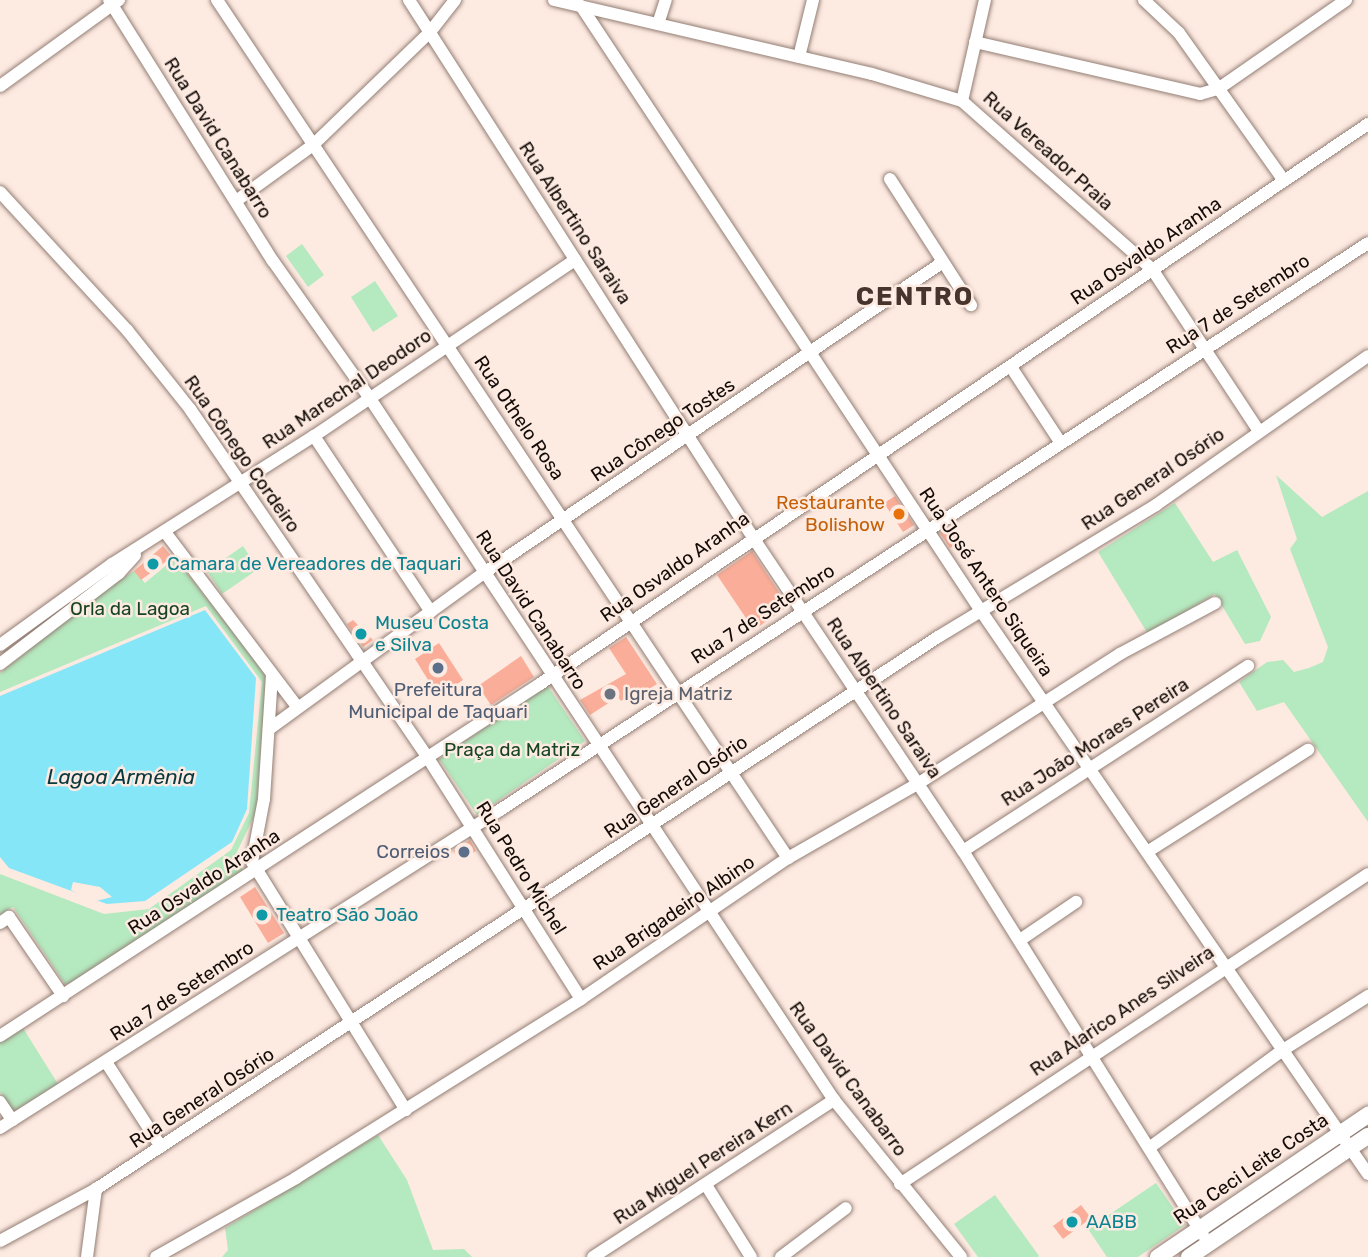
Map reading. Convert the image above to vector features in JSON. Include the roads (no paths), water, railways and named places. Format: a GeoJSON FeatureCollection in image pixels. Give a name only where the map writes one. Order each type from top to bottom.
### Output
{"type":"FeatureCollection","features":[{"type":"Feature","properties":{"kind":"street","name":"Rua Othelo Rosa"},"geometry":{"type":"LineString","coordinates":[[217,0],[788,858]]}},
{"type":"Feature","properties":{"kind":"street","name":"Rua Albertino Saraiva"},"geometry":{"type":"LineString","coordinates":[[409,0],[802,613],[963,851],[1209,1244]]}},
{"type":"Feature","properties":{"kind":"street"},"geometry":{"type":"LineString","coordinates":[[236,201],[313,145],[430,32],[455,0]]}},
{"type":"Feature","properties":{"kind":"street"},"geometry":{"type":"LineString","coordinates":[[658,24],[666,0]]}},
{"type":"Feature","properties":{"kind":"street"},"geometry":{"type":"LineString","coordinates":[[799,57],[813,0]]}},
{"type":"Feature","properties":{"kind":"street"},"geometry":{"type":"LineString","coordinates":[[962,101],[985,0]]}},
{"type":"Feature","properties":{"kind":"street"},"geometry":{"type":"LineString","coordinates":[[1144,0],[1161,11],[1284,181]]}},
{"type":"Feature","properties":{"kind":"street"},"geometry":{"type":"LineString","coordinates":[[975,42],[1183,93],[1218,89],[1346,0]]}},
{"type":"Feature","properties":{"kind":"street"},"geometry":{"type":"LineString","coordinates":[[0,86],[114,2]]}},
{"type":"Feature","properties":{"kind":"street","name":"Rua David Canabarro"},"geometry":{"type":"LineString","coordinates":[[114,2],[236,201],[369,397],[834,1100],[961,1257]]}},
{"type":"Feature","properties":{"kind":"street","name":"Rua Vereador Praia"},"geometry":{"type":"LineString","coordinates":[[567,2],[799,57],[962,101],[1152,269],[1259,431]]}},
{"type":"Feature","properties":{"kind":"street","name":"Rua José Antero Siqueira"},"geometry":{"type":"LineString","coordinates":[[567,2],[811,355],[981,611],[1368,1174]]}},
{"type":"Feature","properties":{"kind":"street","name":"Rua Osvaldo Aranha"},"geometry":{"type":"LineString","coordinates":[[0,1036],[258,871],[552,676],[752,536],[1011,367],[1368,124]]}},
{"type":"Feature","properties":{"kind":"street"},"geometry":{"type":"LineString","coordinates":[[890,179],[971,305]]}},
{"type":"Feature","properties":{"kind":"street","name":"Rua Cônego Cordeiro"},"geometry":{"type":"LineString","coordinates":[[0,192],[127,330],[241,484],[428,758]]}},
{"type":"Feature","properties":{"kind":"street","name":"Rua 7 de Setembro"},"geometry":{"type":"LineString","coordinates":[[0,1128],[300,939],[1368,243]]}},
{"type":"Feature","properties":{"kind":"street","name":"Rua Marechal Deodoro"},"geometry":{"type":"LineString","coordinates":[[0,664],[66,606],[139,549],[314,436],[575,260]]}},
{"type":"Feature","properties":{"kind":"street","name":"Rua Cônego Tostes"},"geometry":{"type":"LineString","coordinates":[[269,729],[296,705],[484,573],[811,355],[943,262]]}},
{"type":"Feature","properties":{"kind":"street","name":"Rua General Osório"},"geometry":{"type":"LineString","coordinates":[[0,1241],[96,1189],[525,912],[856,691],[981,611],[1156,505],[1368,356]]}},
{"type":"Feature","properties":{"kind":"street"},"geometry":{"type":"LineString","coordinates":[[1011,367],[1060,442]]}},
{"type":"Feature","properties":{"kind":"street"},"geometry":{"type":"LineString","coordinates":[[314,436],[430,612]]}},
{"type":"Feature","properties":{"kind":"street"},"geometry":{"type":"LineString","coordinates":[[165,532],[296,705]]}},
{"type":"Feature","properties":{"kind":"street","name":"Rua Brigadeiro Albino"},"geometry":{"type":"LineString","coordinates":[[156,1257],[405,1110],[581,999],[710,914],[788,858],[919,783],[1044,702],[1215,603]]}},
{"type":"Feature","properties":{"kind":"street","name":"Rua Marechal Deodoro"},"geometry":{"type":"LineString","coordinates":[[0,645],[66,606]]}},
{"type":"Feature","properties":{"kind":"street","name":"Rua João Moraes Pereira"},"geometry":{"type":"LineString","coordinates":[[963,851],[1248,666]]}},
{"type":"Feature","properties":{"kind":"street"},"geometry":{"type":"LineString","coordinates":[[272,675],[264,799],[251,846],[258,871],[405,1110]]}},
{"type":"Feature","properties":{"kind":"street"},"geometry":{"type":"LineString","coordinates":[[1147,852],[1308,750]]}},
{"type":"Feature","properties":{"kind":"street","name":"Rua Pedro Michel"},"geometry":{"type":"LineString","coordinates":[[428,758],[581,999]]}},
{"type":"Feature","properties":{"kind":"street","name":"Rua Alarico Anes Silveira"},"geometry":{"type":"LineString","coordinates":[[900,1184],[1225,966],[1368,874]]}},
{"type":"Feature","properties":{"kind":"street"},"geometry":{"type":"LineString","coordinates":[[1020,940],[1076,902]]}},
{"type":"Feature","properties":{"kind":"street"},"geometry":{"type":"LineString","coordinates":[[5,920],[63,996]]}},
{"type":"Feature","properties":{"kind":"street"},"geometry":{"type":"LineString","coordinates":[[1149,1148],[1283,1050],[1368,996]]}},
{"type":"Feature","properties":{"kind":"street"},"geometry":{"type":"LineString","coordinates":[[106,1062],[161,1147]]}},
{"type":"Feature","properties":{"kind":"street","name":"Rua Miguel Pereira Kern"},"geometry":{"type":"LineString","coordinates":[[593,1257],[834,1100]]}},
{"type":"Feature","properties":{"kind":"street"},"geometry":{"type":"LineString","coordinates":[[0,1102],[12,1120]]}},
{"type":"Feature","properties":{"kind":"street","name":"Rua Ceci Leite Costa"},"geometry":{"type":"LineString","coordinates":[[1158,1257],[1368,1115]]}},
{"type":"Feature","properties":{"kind":"street","name":"Rua Ceci Leite Costa"},"geometry":{"type":"LineString","coordinates":[[1189,1257],[1368,1136]]}},
{"type":"Feature","properties":{"kind":"street"},"geometry":{"type":"LineString","coordinates":[[706,1185],[751,1257]]}},
{"type":"Feature","properties":{"kind":"street"},"geometry":{"type":"LineString","coordinates":[[87,1257],[96,1189]]}},
{"type":"Feature","properties":{"kind":"street"},"geometry":{"type":"LineString","coordinates":[[781,1257],[846,1208]]}},
{"type":"Feature","properties":{"kind":"water","name":"Lagoa Armênia"},"geometry":{"type":"Polygon","coordinates":[[[205,610],[256,678],[247,809],[232,842],[145,901],[107,904],[9,868],[0,857],[0,696],[205,610]]]}},
{"type":"Feature","properties":{"kind":"place","name":"Restaurante Bolishow"},"geometry":{"type":"Point","coordinates":[899,514]}},
{"type":"Feature","properties":{"kind":"place","name":"Camara de Vereadores de Taquari"},"geometry":{"type":"Point","coordinates":[153,564]}},
{"type":"Feature","properties":{"kind":"place","name":"Museu Costa e Silva"},"geometry":{"type":"Point","coordinates":[361,634]}},
{"type":"Feature","properties":{"kind":"place","name":"Prefeitura Municipal de Taquari"},"geometry":{"type":"Point","coordinates":[438,668]}},
{"type":"Feature","properties":{"kind":"place","name":"Igreja Matriz"},"geometry":{"type":"Point","coordinates":[610,694]}},
{"type":"Feature","properties":{"kind":"place","name":"Correios"},"geometry":{"type":"Point","coordinates":[464,852]}},
{"type":"Feature","properties":{"kind":"place","name":"Teatro São João"},"geometry":{"type":"Point","coordinates":[262,915]}},
{"type":"Feature","properties":{"kind":"place","name":"AABB"},"geometry":{"type":"Point","coordinates":[1072,1222]}},
{"type":"Feature","properties":{"kind":"district","name":"CENTRO"},"geometry":{"type":"Point","coordinates":[915,297]}},
{"type":"Feature","properties":{"kind":"park label","name":"Orla da Lagoa"},"geometry":{"type":"Point","coordinates":[130,609]}},
{"type":"Feature","properties":{"kind":"park label","name":"Praça da Matriz"},"geometry":{"type":"Point","coordinates":[512,750]}}]}
